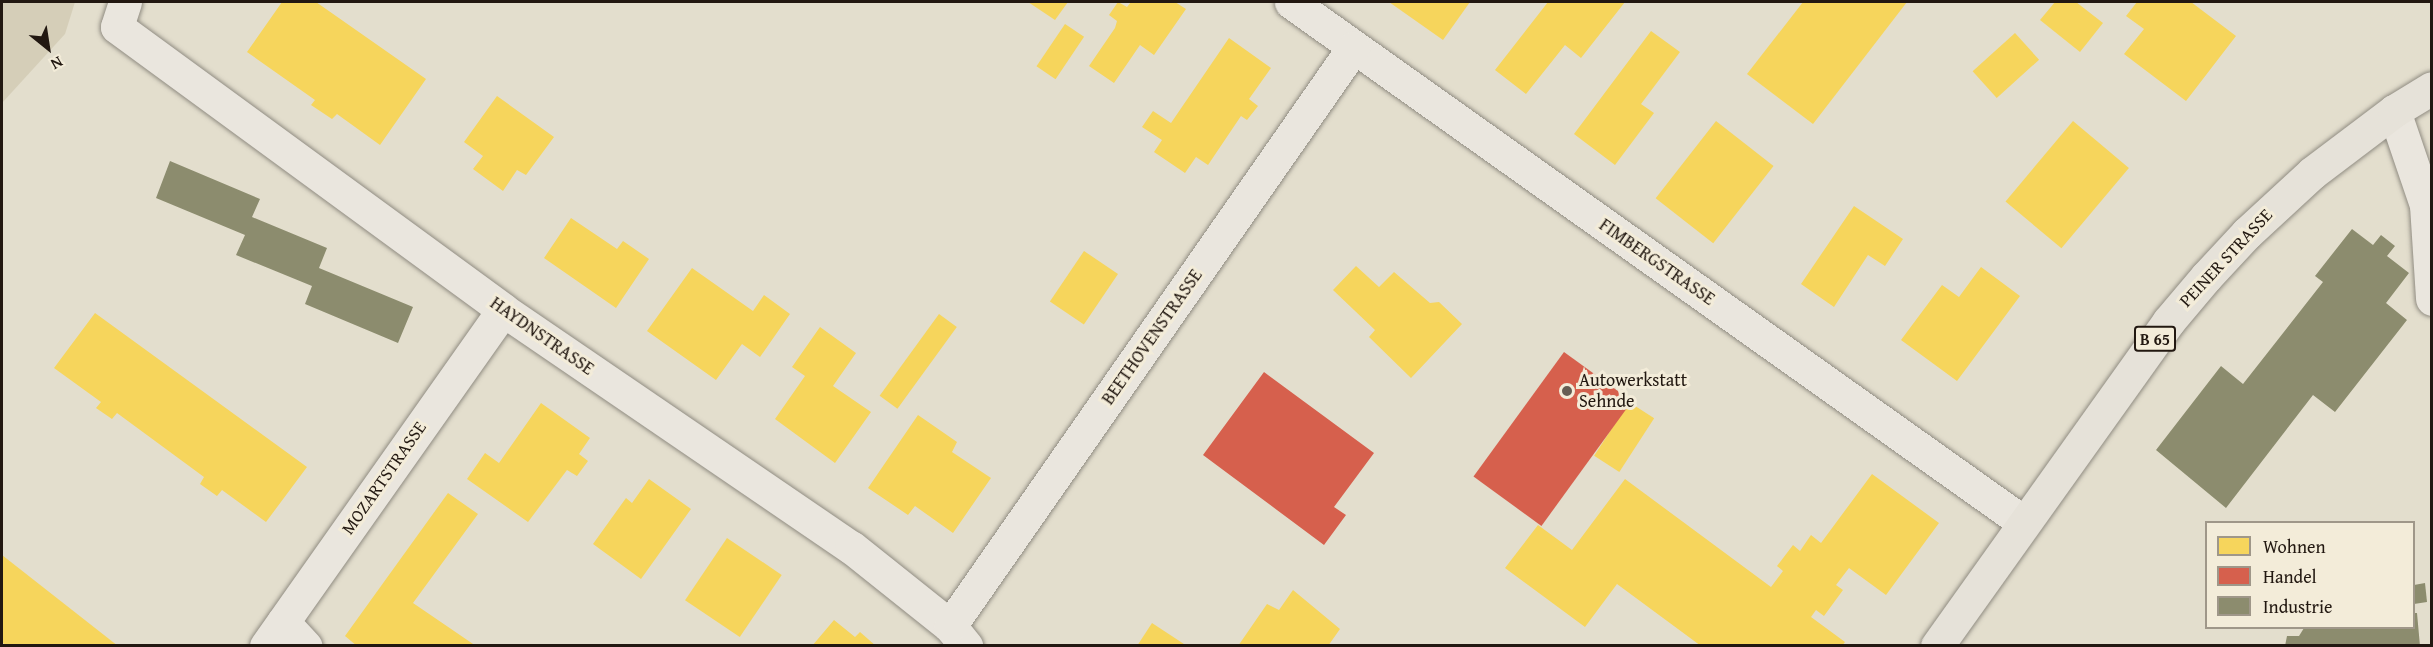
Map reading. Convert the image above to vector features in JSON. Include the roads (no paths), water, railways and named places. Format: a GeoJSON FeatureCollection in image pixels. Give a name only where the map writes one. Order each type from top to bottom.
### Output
{"type":"FeatureCollection","features":[{"type":"Feature","properties":{"kind":"main road","name":"PEINER STRASSE"},"geometry":{"type":"LineString","coordinates":[[1937,645],[2168,322],[2213,270],[2279,201],[2394,111],[2432,88]]}},
{"type":"Feature","properties":{"kind":"street","name":"FIMBERGSTRASSE"},"geometry":{"type":"LineString","coordinates":[[1291,2],[2023,522]]}},
{"type":"Feature","properties":{"kind":"street","name":"HAYDNSTRASSE"},"geometry":{"type":"LineString","coordinates":[[121,14],[503,310],[851,548],[958,636]]}},
{"type":"Feature","properties":{"kind":"street","name":"BEETHOVENSTRASSE"},"geometry":{"type":"LineString","coordinates":[[958,636],[1353,48]]}},
{"type":"Feature","properties":{"kind":"street"},"geometry":{"type":"LineString","coordinates":[[2394,111],[2426,205],[2432,300]]}},
{"type":"Feature","properties":{"kind":"street","name":"MOZARTSTRASSE"},"geometry":{"type":"LineString","coordinates":[[275,634],[503,310]]}},
{"type":"Feature","properties":{"kind":"street"},"geometry":{"type":"LineString","coordinates":[[275,634],[305,645]]}},
{"type":"Feature","properties":{"kind":"place","name":"Autowerkstatt Sehnde"},"geometry":{"type":"Point","coordinates":[1567,391]}}]}
